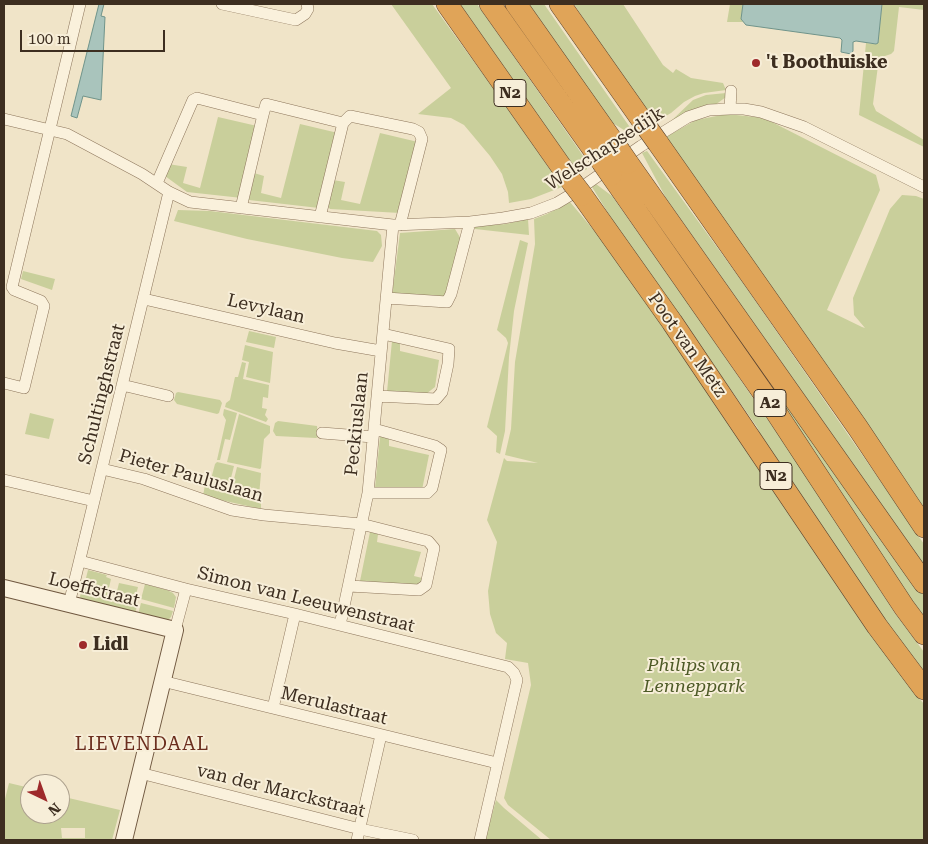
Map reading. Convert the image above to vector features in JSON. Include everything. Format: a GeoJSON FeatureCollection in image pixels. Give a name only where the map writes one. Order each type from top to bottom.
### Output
{"type":"FeatureCollection","features":[{"type":"Feature","properties":{"kind":"highway","name":"Poot van Metz"},"geometry":{"type":"LineString","coordinates":[[447,4],[672,322],[871,618],[924,689]]}},
{"type":"Feature","properties":{"kind":"highway","name":"Poot van Metz"},"geometry":{"type":"LineString","coordinates":[[490,4],[615,162],[924,583]]}},
{"type":"Feature","properties":{"kind":"highway","name":"Poot van Metz"},"geometry":{"type":"LineString","coordinates":[[516,4],[766,397],[904,607],[924,634]]}},
{"type":"Feature","properties":{"kind":"highway"},"geometry":{"type":"LineString","coordinates":[[560,4],[858,428],[924,526]]}},
{"type":"Feature","properties":{"kind":"street"},"geometry":{"type":"LineString","coordinates":[[4,383],[24,388],[44,306],[41,301],[8,287],[50,130],[80,4]]}},
{"type":"Feature","properties":{"kind":"street"},"geometry":{"type":"LineString","coordinates":[[222,4],[296,20],[305,14],[308,9],[307,4]]}},
{"type":"Feature","properties":{"kind":"street"},"geometry":{"type":"LineString","coordinates":[[254,11],[265,4]]}},
{"type":"Feature","properties":{"kind":"street"},"geometry":{"type":"LineString","coordinates":[[730,109],[731,91]]}},
{"type":"Feature","properties":{"kind":"street"},"geometry":{"type":"LineString","coordinates":[[157,183],[193,100],[197,98],[263,115]]}},
{"type":"Feature","properties":{"kind":"street"},"geometry":{"type":"LineString","coordinates":[[241,208],[266,104],[343,123]]}},
{"type":"Feature","properties":{"kind":"street","name":"Welschapsedijk"},"geometry":{"type":"LineString","coordinates":[[4,119],[67,134],[190,202],[397,224],[470,222],[531,213],[557,203],[688,116],[709,110],[744,109],[761,112],[804,127],[924,186]]}},
{"type":"Feature","properties":{"kind":"street"},"geometry":{"type":"LineString","coordinates":[[320,217],[343,123],[350,116],[413,129],[419,132],[422,138],[397,224]]}},
{"type":"Feature","properties":{"kind":"street","name":"Schultinghstraat"},"geometry":{"type":"LineString","coordinates":[[69,604],[170,192]]}},
{"type":"Feature","properties":{"kind":"street"},"geometry":{"type":"LineString","coordinates":[[386,298],[447,302],[451,294],[470,222]]}},
{"type":"Feature","properties":{"kind":"street","name":"Peckiuslaan"},"geometry":{"type":"LineString","coordinates":[[340,626],[368,493],[386,298],[397,224]]}},
{"type":"Feature","properties":{"kind":"street","name":"Levylaan"},"geometry":{"type":"LineString","coordinates":[[144,298],[335,343],[381,351]]}},
{"type":"Feature","properties":{"kind":"street"},"geometry":{"type":"LineString","coordinates":[[377,396],[436,398],[442,392],[448,364],[449,349],[383,334]]}},
{"type":"Feature","properties":{"kind":"street"},"geometry":{"type":"LineString","coordinates":[[122,385],[168,396]]}},
{"type":"Feature","properties":{"kind":"street"},"geometry":{"type":"LineString","coordinates":[[322,433],[373,433],[435,446],[441,450],[432,488],[427,494],[368,493]]}},
{"type":"Feature","properties":{"kind":"street","name":"Pieter Pauluslaan"},"geometry":{"type":"LineString","coordinates":[[102,470],[144,479],[232,510],[264,516],[361,524],[428,542],[434,548],[426,585],[419,590],[348,586]]}},
{"type":"Feature","properties":{"kind":"street"},"geometry":{"type":"LineString","coordinates":[[4,480],[94,501]]}},
{"type":"Feature","properties":{"kind":"street","name":"Simon van Leeuwenstraat"},"geometry":{"type":"LineString","coordinates":[[80,561],[186,589],[296,614],[508,667],[517,680],[497,763]]}},
{"type":"Feature","properties":{"kind":"street","name":"Loeffstraat"},"geometry":{"type":"LineString","coordinates":[[4,588],[175,630]]}},
{"type":"Feature","properties":{"kind":"street"},"geometry":{"type":"LineString","coordinates":[[124,840],[186,589]]}},
{"type":"Feature","properties":{"kind":"street"},"geometry":{"type":"LineString","coordinates":[[272,708],[296,614]]}},
{"type":"Feature","properties":{"kind":"street","name":"Merulastraat"},"geometry":{"type":"LineString","coordinates":[[162,681],[497,763]]}},
{"type":"Feature","properties":{"kind":"street"},"geometry":{"type":"LineString","coordinates":[[358,835],[381,735]]}},
{"type":"Feature","properties":{"kind":"street"},"geometry":{"type":"LineString","coordinates":[[480,840],[497,763]]}},
{"type":"Feature","properties":{"kind":"street","name":"van der Marckstraat"},"geometry":{"type":"LineString","coordinates":[[140,773],[358,835],[413,840]]}},
{"type":"Feature","properties":{"kind":"green space"},"geometry":{"type":"Polygon","coordinates":[[[391,4],[432,4],[562,187],[531,199],[509,203],[508,192],[502,174],[490,156],[464,125],[451,118],[418,114],[451,88],[391,4]]]}},
{"type":"Feature","properties":{"kind":"green space"},"geometry":{"type":"Polygon","coordinates":[[[460,4],[477,4],[583,156],[587,169],[580,173],[566,155],[460,4]]]}},
{"type":"Feature","properties":{"kind":"green space"},"geometry":{"type":"Polygon","coordinates":[[[529,4],[544,4],[636,136],[631,139],[624,130],[611,122],[529,4]]]}},
{"type":"Feature","properties":{"kind":"green space"},"geometry":{"type":"Polygon","coordinates":[[[574,4],[623,4],[663,65],[673,73],[676,69],[691,78],[723,83],[726,90],[695,96],[652,124],[574,4]]]}},
{"type":"Feature","properties":{"kind":"green space"},"geometry":{"type":"Polygon","coordinates":[[[730,4],[743,4],[741,19],[743,22],[727,22],[730,4]]]}},
{"type":"Feature","properties":{"kind":"green space"},"geometry":{"type":"Polygon","coordinates":[[[882,4],[924,4],[924,10],[899,7],[894,51],[879,58],[873,104],[876,111],[924,140],[924,147],[859,115],[866,43],[875,44],[878,42],[882,4]]]}},
{"type":"Feature","properties":{"kind":"green space"},"geometry":{"type":"Polygon","coordinates":[[[726,93],[726,97],[715,105],[669,123],[693,100],[706,95],[726,93]]]}},
{"type":"Feature","properties":{"kind":"green space"},"geometry":{"type":"Polygon","coordinates":[[[727,114],[764,118],[876,175],[880,190],[827,310],[862,327],[865,328],[854,315],[853,298],[890,209],[902,195],[916,196],[924,199],[924,514],[664,138],[696,120],[727,114]]]}},
{"type":"Feature","properties":{"kind":"green space"},"geometry":{"type":"Polygon","coordinates":[[[218,117],[257,126],[242,198],[187,192],[165,176],[168,164],[187,167],[183,183],[200,188],[218,117]]]}},
{"type":"Feature","properties":{"kind":"green space"},"geometry":{"type":"Polygon","coordinates":[[[300,124],[338,133],[319,208],[249,200],[254,173],[264,176],[261,193],[281,198],[300,124]]]}},
{"type":"Feature","properties":{"kind":"green space"},"geometry":{"type":"Polygon","coordinates":[[[380,133],[418,142],[400,213],[330,209],[328,207],[333,180],[345,182],[341,200],[360,204],[380,133]]]}},
{"type":"Feature","properties":{"kind":"green space"},"geometry":{"type":"Polygon","coordinates":[[[647,151],[738,276],[924,544],[924,565],[666,198],[642,153],[647,151]]]}},
{"type":"Feature","properties":{"kind":"green space"},"geometry":{"type":"Polygon","coordinates":[[[622,168],[924,595],[924,623],[645,213],[622,168]]]}},
{"type":"Feature","properties":{"kind":"green space"},"geometry":{"type":"Polygon","coordinates":[[[596,184],[612,196],[692,309],[809,480],[894,612],[924,652],[924,680],[770,455],[757,427],[618,229],[592,187],[596,184]]]}},
{"type":"Feature","properties":{"kind":"green space","name":"Philips van Lenneppark"},"geometry":{"type":"Polygon","coordinates":[[[570,202],[602,240],[667,327],[911,689],[924,704],[924,840],[551,840],[508,805],[504,798],[531,685],[528,663],[505,659],[507,643],[496,633],[490,614],[488,591],[497,542],[487,520],[504,458],[507,461],[538,463],[505,455],[511,429],[515,362],[535,244],[534,219],[570,202]]]}},
{"type":"Feature","properties":{"kind":"green space"},"geometry":{"type":"Polygon","coordinates":[[[178,210],[210,211],[377,231],[381,235],[382,246],[373,262],[342,258],[247,239],[174,221],[178,210]]]}},
{"type":"Feature","properties":{"kind":"green space"},"geometry":{"type":"Polygon","coordinates":[[[528,219],[529,235],[475,229],[475,226],[506,224],[528,219]]]}},
{"type":"Feature","properties":{"kind":"green space"},"geometry":{"type":"Polygon","coordinates":[[[455,229],[461,239],[448,296],[443,298],[392,295],[400,233],[455,229]]]}},
{"type":"Feature","properties":{"kind":"green space"},"geometry":{"type":"Polygon","coordinates":[[[520,240],[528,243],[514,311],[509,357],[505,431],[500,454],[496,452],[497,436],[487,427],[508,343],[506,338],[497,330],[520,240]]]}},
{"type":"Feature","properties":{"kind":"green space"},"geometry":{"type":"Polygon","coordinates":[[[23,271],[55,279],[52,290],[21,279],[23,271]]]}},
{"type":"Feature","properties":{"kind":"green space"},"geometry":{"type":"Polygon","coordinates":[[[249,331],[276,337],[274,348],[246,342],[249,331]]]}},
{"type":"Feature","properties":{"kind":"green space"},"geometry":{"type":"Polygon","coordinates":[[[392,341],[400,342],[400,351],[439,360],[435,387],[426,394],[387,392],[392,341]]]}},
{"type":"Feature","properties":{"kind":"green space"},"geometry":{"type":"Polygon","coordinates":[[[245,345],[273,352],[270,383],[246,377],[249,362],[242,360],[245,345]]]}},
{"type":"Feature","properties":{"kind":"green space"},"geometry":{"type":"Polygon","coordinates":[[[242,362],[246,363],[243,379],[269,385],[268,398],[263,397],[262,408],[267,409],[265,415],[268,419],[266,422],[225,407],[226,403],[230,400],[235,377],[238,377],[242,362]]]}},
{"type":"Feature","properties":{"kind":"green space"},"geometry":{"type":"Polygon","coordinates":[[[178,392],[220,400],[222,403],[219,413],[177,404],[174,400],[178,392]]]}},
{"type":"Feature","properties":{"kind":"green space"},"geometry":{"type":"Polygon","coordinates":[[[224,409],[237,413],[230,440],[225,439],[220,460],[217,460],[226,420],[223,415],[224,409]]]}},
{"type":"Feature","properties":{"kind":"green space"},"geometry":{"type":"Polygon","coordinates":[[[30,413],[54,419],[49,439],[25,434],[30,413]]]}},
{"type":"Feature","properties":{"kind":"green space"},"geometry":{"type":"Polygon","coordinates":[[[239,414],[270,426],[270,433],[264,439],[260,469],[227,462],[239,414]]]}},
{"type":"Feature","properties":{"kind":"green space"},"geometry":{"type":"Polygon","coordinates":[[[278,421],[317,426],[318,437],[276,436],[273,431],[275,423],[278,421]]]}},
{"type":"Feature","properties":{"kind":"green space"},"geometry":{"type":"Polygon","coordinates":[[[382,435],[389,437],[389,446],[429,455],[422,490],[375,488],[380,437],[382,435]]]}},
{"type":"Feature","properties":{"kind":"green space"},"geometry":{"type":"Polygon","coordinates":[[[217,462],[234,466],[229,486],[210,483],[217,462]]]}},
{"type":"Feature","properties":{"kind":"green space"},"geometry":{"type":"Polygon","coordinates":[[[237,467],[261,473],[259,496],[232,487],[237,467]]]}},
{"type":"Feature","properties":{"kind":"green space"},"geometry":{"type":"Polygon","coordinates":[[[205,485],[230,490],[261,500],[261,509],[203,496],[205,485]]]}},
{"type":"Feature","properties":{"kind":"green space"},"geometry":{"type":"Polygon","coordinates":[[[370,532],[378,534],[377,542],[421,552],[414,576],[422,578],[421,583],[415,586],[360,581],[370,532]]]}},
{"type":"Feature","properties":{"kind":"green space"},"geometry":{"type":"Polygon","coordinates":[[[88,570],[107,575],[106,577],[111,579],[107,596],[83,590],[88,570]]]}},
{"type":"Feature","properties":{"kind":"green space"},"geometry":{"type":"Polygon","coordinates":[[[119,583],[138,587],[135,599],[116,595],[119,583]]]}},
{"type":"Feature","properties":{"kind":"green space"},"geometry":{"type":"Polygon","coordinates":[[[145,584],[173,593],[176,597],[174,608],[141,599],[145,584]]]}},
{"type":"Feature","properties":{"kind":"green space"},"geometry":{"type":"Polygon","coordinates":[[[81,592],[137,606],[135,614],[83,601],[80,597],[81,592]]]}},
{"type":"Feature","properties":{"kind":"green space"},"geometry":{"type":"Polygon","coordinates":[[[141,603],[173,611],[171,617],[168,620],[138,615],[141,603]]]}},
{"type":"Feature","properties":{"kind":"green space"},"geometry":{"type":"Polygon","coordinates":[[[9,783],[20,786],[20,824],[70,824],[70,798],[120,810],[112,840],[4,840],[4,803],[9,783]],[[61,828],[62,838],[85,838],[85,828],[61,828]]]}},
{"type":"Feature","properties":{"kind":"green space"},"geometry":{"type":"Polygon","coordinates":[[[496,800],[504,808],[542,840],[485,840],[496,800]]]}},
{"type":"Feature","properties":{"kind":"water"},"geometry":{"type":"Polygon","coordinates":[[[99,4],[104,4],[101,16],[105,17],[101,100],[83,96],[77,118],[71,116],[99,4]]]}},
{"type":"Feature","properties":{"kind":"water"},"geometry":{"type":"Polygon","coordinates":[[[743,4],[882,4],[878,43],[853,42],[851,54],[841,52],[842,40],[840,38],[746,25],[741,19],[743,4]]]}},
{"type":"Feature","properties":{"kind":"place","name":"'t Boothuiske"},"geometry":{"type":"Point","coordinates":[756,63]}},
{"type":"Feature","properties":{"kind":"place","name":"Lidl"},"geometry":{"type":"Point","coordinates":[83,645]}},
{"type":"Feature","properties":{"kind":"district","name":"LIEVENDAAL"},"geometry":{"type":"Point","coordinates":[142,744]}}]}
